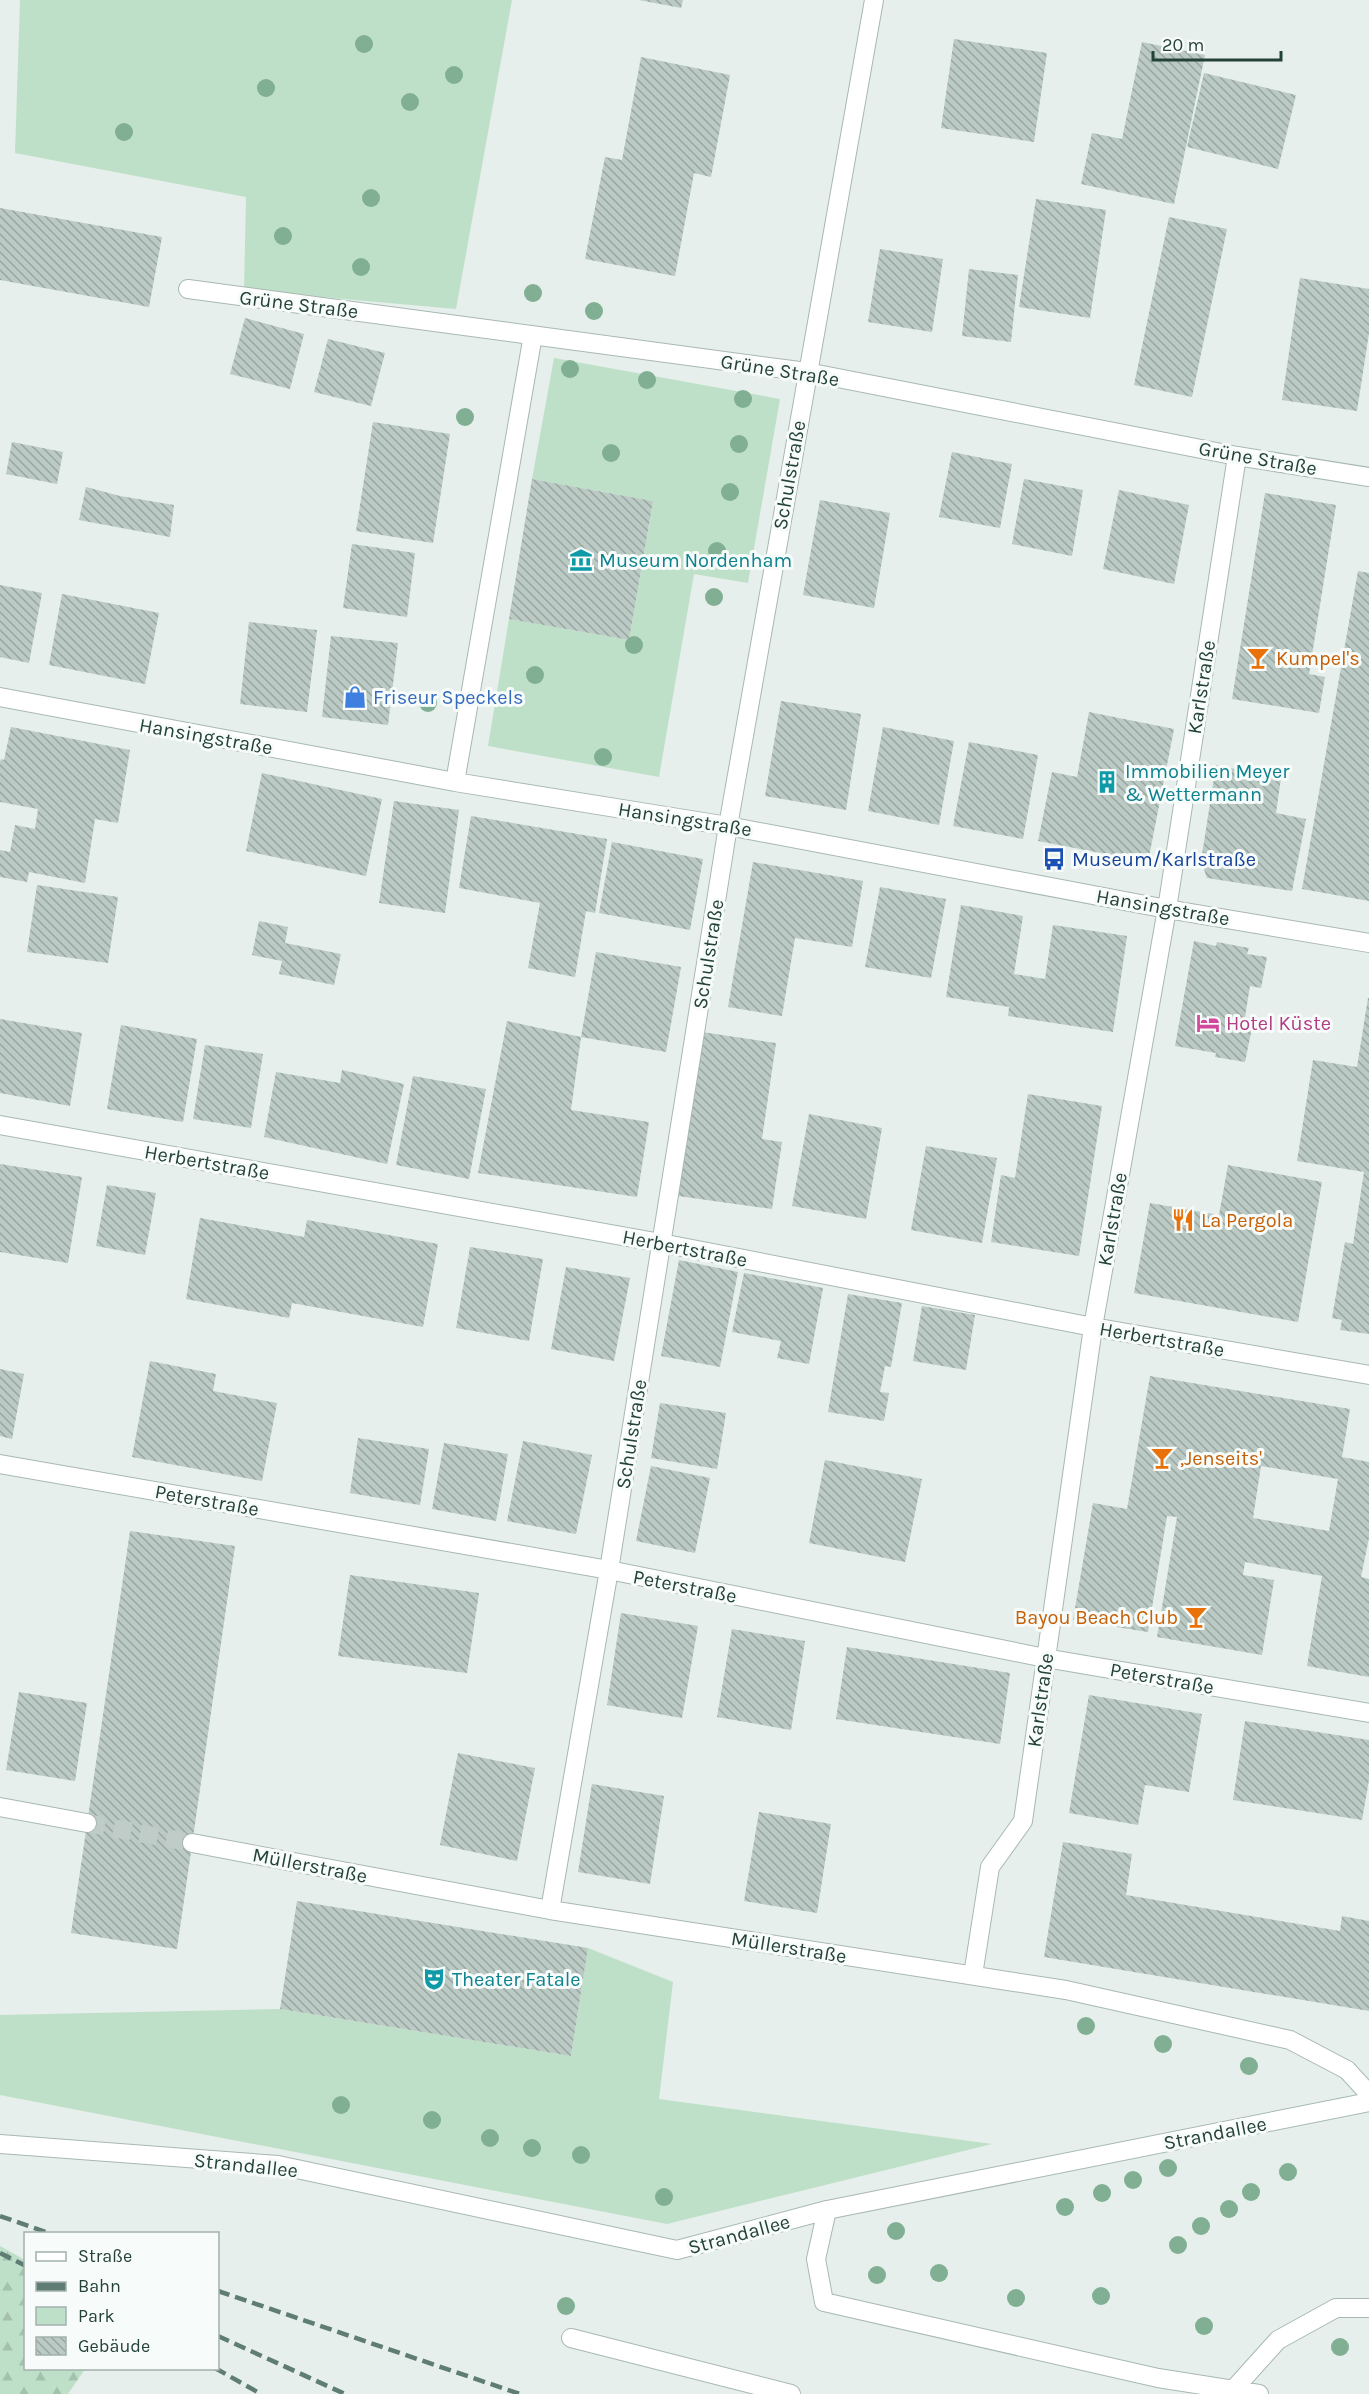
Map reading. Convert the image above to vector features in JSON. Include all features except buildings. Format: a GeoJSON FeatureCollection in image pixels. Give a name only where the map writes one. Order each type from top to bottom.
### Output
{"type":"FeatureCollection","features":[{"type":"Feature","properties":{"kind":"street","name":"Schulstraße"},"geometry":{"type":"LineString","coordinates":[[550,1910],[609,1570],[728,826],[874,0]]}},
{"type":"Feature","properties":{"kind":"street","name":"Grüne Straße"},"geometry":{"type":"LineString","coordinates":[[188,289],[807,372],[1237,456],[1369,477]]}},
{"type":"Feature","properties":{"kind":"street"},"geometry":{"type":"LineString","coordinates":[[455,782],[533,335]]}},
{"type":"Feature","properties":{"kind":"street","name":"Karlstraße"},"geometry":{"type":"LineString","coordinates":[[973,1975],[990,1867],[1023,1821],[1093,1327],[1167,909],[1237,456]]}},
{"type":"Feature","properties":{"kind":"street","name":"Hansingstraße"},"geometry":{"type":"LineString","coordinates":[[0,697],[455,782],[728,826],[1167,909],[1369,943]]}},
{"type":"Feature","properties":{"kind":"street","name":"Herbertstraße"},"geometry":{"type":"LineString","coordinates":[[0,1125],[661,1243],[1093,1327],[1369,1375]]}},
{"type":"Feature","properties":{"kind":"street","name":"Peterstraße"},"geometry":{"type":"LineString","coordinates":[[0,1464],[609,1570],[1045,1658],[1369,1713]]}},
{"type":"Feature","properties":{"kind":"street"},"geometry":{"type":"LineString","coordinates":[[0,1807],[87,1823]]}},
{"type":"Feature","properties":{"kind":"street","name":"Müllerstraße"},"geometry":{"type":"LineString","coordinates":[[192,1843],[550,1910],[1066,1990],[1290,2040],[1347,2070],[1369,2094]]}},
{"type":"Feature","properties":{"kind":"street","name":"Strandallee"},"geometry":{"type":"LineString","coordinates":[[0,2144],[278,2165],[677,2250],[827,2210],[1369,2102]]}},
{"type":"Feature","properties":{"kind":"street"},"geometry":{"type":"LineString","coordinates":[[827,2210],[816,2259],[824,2302],[1157,2386],[1233,2390],[1259,2394]]}},
{"type":"Feature","properties":{"kind":"street"},"geometry":{"type":"LineString","coordinates":[[1233,2390],[1278,2340],[1336,2308],[1369,2308]]}},
{"type":"Feature","properties":{"kind":"street"},"geometry":{"type":"LineString","coordinates":[[571,2338],[791,2394]]}},
{"type":"Feature","properties":{"kind":"green space"},"geometry":{"type":"Polygon","coordinates":[[[20,0],[512,0],[456,309],[244,290],[246,197],[15,153],[20,0]]]}},
{"type":"Feature","properties":{"kind":"green space"},"geometry":{"type":"Polygon","coordinates":[[[554,358],[780,399],[748,583],[694,574],[659,777],[488,746],[509,619],[629,640],[653,501],[532,479],[554,358]]]}},
{"type":"Feature","properties":{"kind":"green space"},"geometry":{"type":"Polygon","coordinates":[[[588,1948],[673,1982],[659,2099],[992,2144],[667,2224],[0,2095],[0,2015],[280,2009],[571,2056],[588,1948]]]}},
{"type":"Feature","properties":{"kind":"green space"},"geometry":{"type":"Polygon","coordinates":[[[0,2246],[24,2259],[24,2370],[84,2370],[68,2394],[0,2394],[0,2246]]]}},
{"type":"Feature","properties":{"kind":"tunnel"},"geometry":{"type":"LineString","coordinates":[[87,1823],[192,1843]]}},
{"type":"Feature","properties":{"kind":"railway"},"geometry":{"type":"LineString","coordinates":[[0,2216],[45,2232]]}},
{"type":"Feature","properties":{"kind":"railway"},"geometry":{"type":"LineString","coordinates":[[0,2253],[24,2265]]}},
{"type":"Feature","properties":{"kind":"railway"},"geometry":{"type":"LineString","coordinates":[[219,2291],[520,2394]]}},
{"type":"Feature","properties":{"kind":"railway"},"geometry":{"type":"LineString","coordinates":[[219,2336],[345,2394]]}},
{"type":"Feature","properties":{"kind":"railway"},"geometry":{"type":"LineString","coordinates":[[219,2370],[261,2394]]}},
{"type":"Feature","properties":{"kind":"place","name":"Museum Nordenham"},"geometry":{"type":"Point","coordinates":[581,560]}},
{"type":"Feature","properties":{"kind":"place","name":"Kumpel's"},"geometry":{"type":"Point","coordinates":[1258,658]}},
{"type":"Feature","properties":{"kind":"place","name":"Friseur Speckels"},"geometry":{"type":"Point","coordinates":[355,697]}},
{"type":"Feature","properties":{"kind":"place","name":"Immobilien Meyer & Wettermann"},"geometry":{"type":"Point","coordinates":[1107,782]}},
{"type":"Feature","properties":{"kind":"place","name":"Museum/Karlstraße"},"geometry":{"type":"Point","coordinates":[1054,859]}},
{"type":"Feature","properties":{"kind":"place","name":"Hotel Küste"},"geometry":{"type":"Point","coordinates":[1208,1023]}},
{"type":"Feature","properties":{"kind":"place","name":"La Pergola"},"geometry":{"type":"Point","coordinates":[1183,1220]}},
{"type":"Feature","properties":{"kind":"place","name":",Jenseits'"},"geometry":{"type":"Point","coordinates":[1162,1458]}},
{"type":"Feature","properties":{"kind":"place","name":"Bayou Beach Club"},"geometry":{"type":"Point","coordinates":[1196,1617]}},
{"type":"Feature","properties":{"kind":"place","name":"Theater Fatale"},"geometry":{"type":"Point","coordinates":[434,1979]}}]}
